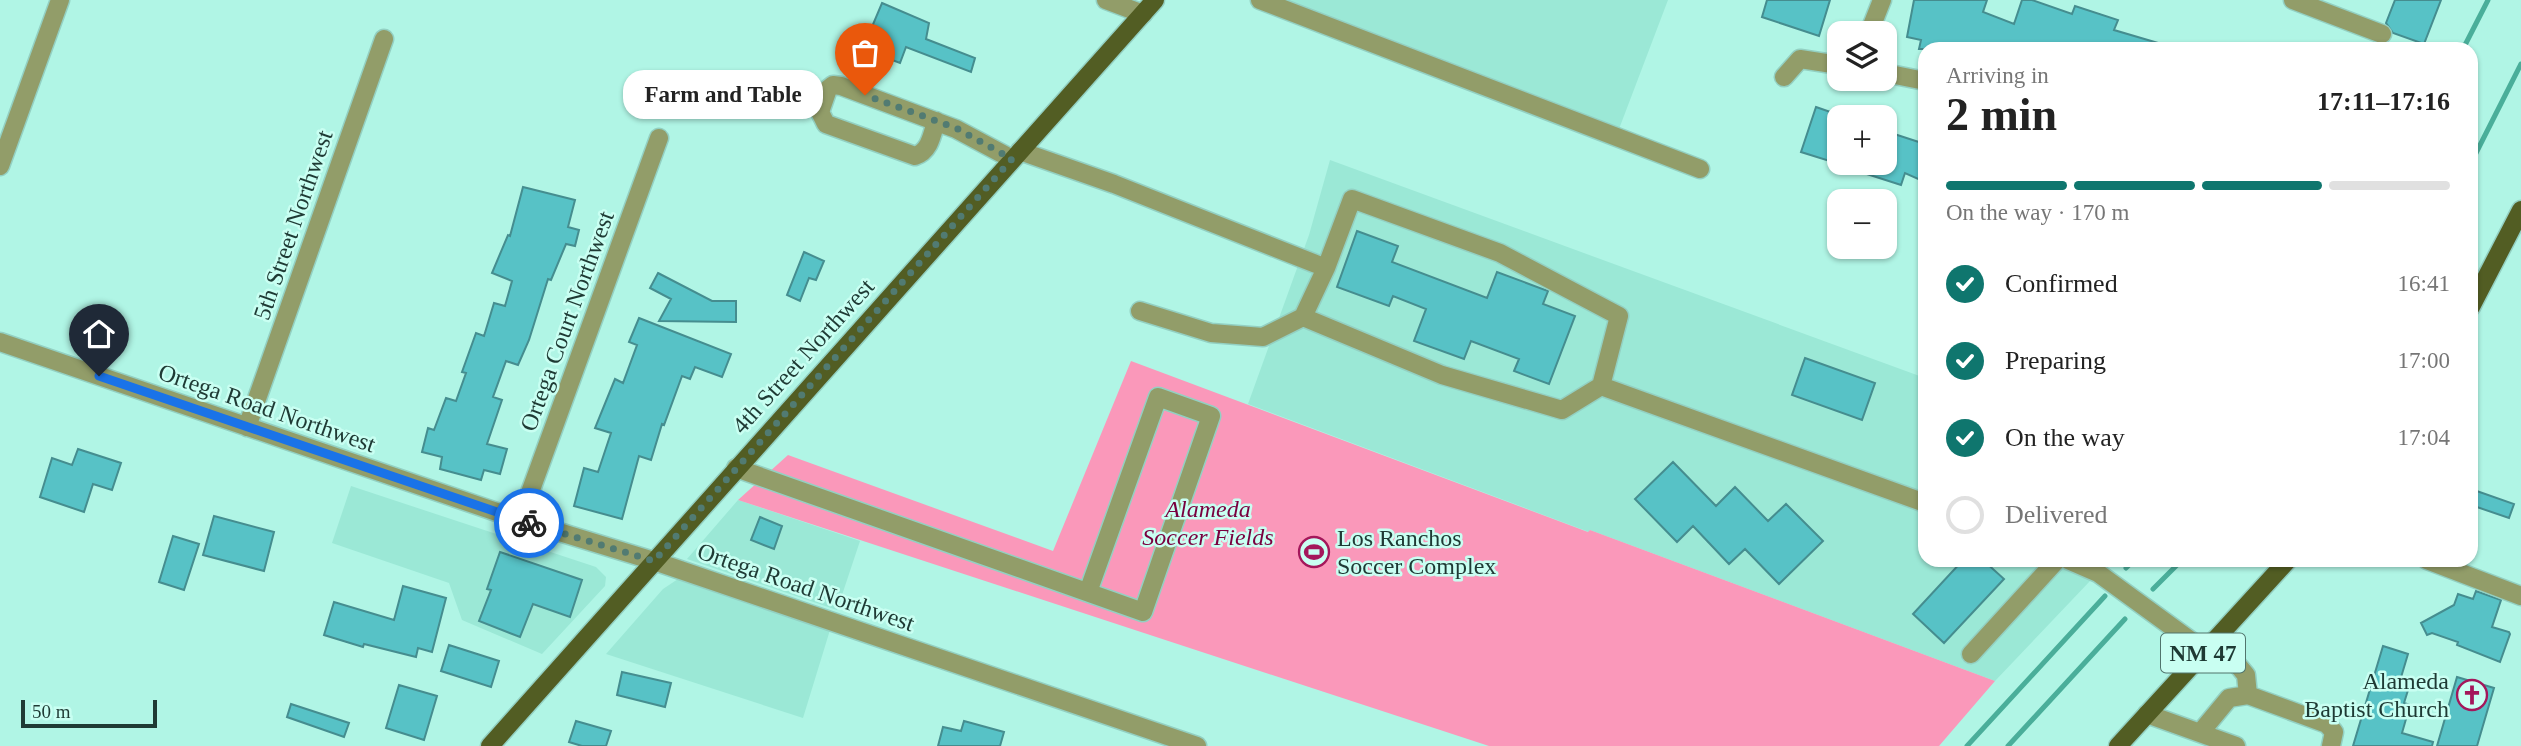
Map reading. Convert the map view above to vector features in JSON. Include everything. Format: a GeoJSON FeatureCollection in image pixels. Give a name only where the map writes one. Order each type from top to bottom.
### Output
{"type":"FeatureCollection","features":[{"type":"Feature","properties":{"kind":"main road","name":"4th Street Northwest"},"geometry":{"type":"LineString","coordinates":[[490,746],[1155,0]]}},
{"type":"Feature","properties":{"kind":"main road"},"geometry":{"type":"LineString","coordinates":[[2478,292],[2521,210]]}},
{"type":"Feature","properties":{"kind":"main road","name":"NM 47"},"geometry":{"type":"LineString","coordinates":[[2118,746],[2282,567]]}},
{"type":"Feature","properties":{"kind":"street"},"geometry":{"type":"LineString","coordinates":[[0,166],[60,0]]}},
{"type":"Feature","properties":{"kind":"street"},"geometry":{"type":"LineString","coordinates":[[1106,0],[1143,14]]}},
{"type":"Feature","properties":{"kind":"street"},"geometry":{"type":"LineString","coordinates":[[1260,0],[1700,169]]}},
{"type":"Feature","properties":{"kind":"street"},"geometry":{"type":"LineString","coordinates":[[1874,21],[1882,0]]}},
{"type":"Feature","properties":{"kind":"street"},"geometry":{"type":"LineString","coordinates":[[2293,0],[2382,34]]}},
{"type":"Feature","properties":{"kind":"street","name":"5th Street Northwest"},"geometry":{"type":"LineString","coordinates":[[247,427],[384,40]]}},
{"type":"Feature","properties":{"kind":"street"},"geometry":{"type":"LineString","coordinates":[[1784,77],[1800,60],[1827,63]]}},
{"type":"Feature","properties":{"kind":"street"},"geometry":{"type":"LineString","coordinates":[[1897,75],[1918,79]]}},
{"type":"Feature","properties":{"kind":"street"},"geometry":{"type":"LineString","coordinates":[[936,121],[927,148],[915,156],[826,124],[820,112],[828,89],[833,85],[841,86],[956,128],[1016,155],[1114,184],[1326,268]]}},
{"type":"Feature","properties":{"kind":"street","name":"Ortega Court Northwest"},"geometry":{"type":"LineString","coordinates":[[520,520],[659,138]]}},
{"type":"Feature","properties":{"kind":"street"},"geometry":{"type":"LineString","coordinates":[[1140,312],[1211,333],[1263,337],[1303,317],[1326,268],[1352,199],[1500,253],[1619,316],[1601,386],[1562,411],[1442,375],[1303,317]]}},
{"type":"Feature","properties":{"kind":"street","name":"Ortega Road Northwest"},"geometry":{"type":"LineString","coordinates":[[0,342],[520,520],[654,561],[1196,746]]}},
{"type":"Feature","properties":{"kind":"street"},"geometry":{"type":"LineString","coordinates":[[1601,386],[1918,500]]}},
{"type":"Feature","properties":{"kind":"street"},"geometry":{"type":"LineString","coordinates":[[736,468],[1143,612],[1211,416],[1158,397],[1088,592]]}},
{"type":"Feature","properties":{"kind":"street"},"geometry":{"type":"LineString","coordinates":[[1971,654],[2051,567]]}},
{"type":"Feature","properties":{"kind":"street"},"geometry":{"type":"LineString","coordinates":[[2084,567],[2098,573],[2211,645],[2246,675],[2248,695]]}},
{"type":"Feature","properties":{"kind":"street"},"geometry":{"type":"LineString","coordinates":[[2445,567],[2521,596]]}},
{"type":"Feature","properties":{"kind":"street"},"geometry":{"type":"LineString","coordinates":[[2200,733],[2229,698],[2248,695],[2327,724],[2334,732],[2331,746]]}},
{"type":"Feature","properties":{"kind":"street"},"geometry":{"type":"LineString","coordinates":[[2147,714],[2236,746]]}},
{"type":"Feature","properties":{"kind":"shaded area"},"geometry":{"type":"Polygon","coordinates":[[[1273,0],[1668,0],[1619,129],[1273,0]]]}},
{"type":"Feature","properties":{"kind":"shaded area"},"geometry":{"type":"Polygon","coordinates":[[[1330,160],[1918,375],[1918,567],[2103,567],[1995,681],[1248,404],[1309,235],[1330,160]]]}},
{"type":"Feature","properties":{"kind":"shaded area"},"geometry":{"type":"Polygon","coordinates":[[[351,486],[596,567],[606,577],[605,586],[542,654],[462,620],[449,583],[332,543],[351,486]]]}},
{"type":"Feature","properties":{"kind":"shaded area"},"geometry":{"type":"Polygon","coordinates":[[[738,500],[860,541],[837,610],[687,559],[738,500]]]}},
{"type":"Feature","properties":{"kind":"shaded area"},"geometry":{"type":"Polygon","coordinates":[[[678,579],[830,630],[803,718],[606,654],[663,589],[678,579]]]}},
{"type":"Feature","properties":{"kind":"green space","name":"Alameda Soccer Fields"},"geometry":{"type":"Polygon","coordinates":[[[1131,361],[1995,681],[1939,746],[1489,746],[738,500],[788,455],[1053,551],[1131,361]]]}},
{"type":"Feature","properties":{"kind":"building"},"geometry":{"type":"Polygon","coordinates":[[[1767,0],[1830,0],[1819,36],[1762,17],[1767,0]]]}},
{"type":"Feature","properties":{"kind":"building"},"geometry":{"type":"Polygon","coordinates":[[[1914,0],[1987,0],[1983,12],[2014,24],[2022,0],[2032,0],[2072,14],[2075,6],[2118,20],[2114,30],[2155,42],[1921,42],[1907,37],[1914,0]]]}},
{"type":"Feature","properties":{"kind":"building"},"geometry":{"type":"Polygon","coordinates":[[[2395,0],[2441,0],[2425,42],[2393,33],[2386,23],[2395,0]]]}},
{"type":"Feature","properties":{"kind":"building"},"geometry":{"type":"Polygon","coordinates":[[[882,3],[929,23],[926,39],[975,58],[971,72],[906,47],[900,63],[884,57],[887,50],[866,41],[882,3]]]}},
{"type":"Feature","properties":{"kind":"building"},"geometry":{"type":"Polygon","coordinates":[[[1816,107],[1827,111],[1827,160],[1801,152],[1816,107]]]}},
{"type":"Feature","properties":{"kind":"building"},"geometry":{"type":"Polygon","coordinates":[[[1897,135],[1918,142],[1918,179],[1905,173],[1901,185],[1870,175],[1897,175],[1897,135]]]}},
{"type":"Feature","properties":{"kind":"building"},"geometry":{"type":"Polygon","coordinates":[[[523,187],[575,200],[568,227],[579,230],[575,246],[566,244],[551,280],[548,279],[529,340],[518,365],[506,361],[493,397],[502,400],[487,444],[507,449],[500,474],[484,470],[481,480],[440,469],[442,457],[422,452],[428,428],[434,430],[446,398],[456,401],[466,373],[462,372],[476,333],[484,336],[494,303],[505,306],[512,281],[492,273],[508,235],[510,236],[523,187]]]}},
{"type":"Feature","properties":{"kind":"building"},"geometry":{"type":"Polygon","coordinates":[[[1357,231],[1398,246],[1392,262],[1487,298],[1497,272],[1548,291],[1543,304],[1575,316],[1549,384],[1514,371],[1519,359],[1471,341],[1464,359],[1414,341],[1426,309],[1393,296],[1389,306],[1337,287],[1357,231]]]}},
{"type":"Feature","properties":{"kind":"building"},"geometry":{"type":"Polygon","coordinates":[[[804,252],[824,261],[816,280],[809,278],[800,301],[787,295],[804,252]]]}},
{"type":"Feature","properties":{"kind":"building"},"geometry":{"type":"Polygon","coordinates":[[[658,273],[712,301],[736,301],[736,322],[659,321],[671,299],[650,288],[658,273]]]}},
{"type":"Feature","properties":{"kind":"building"},"geometry":{"type":"Polygon","coordinates":[[[639,318],[731,354],[722,377],[695,367],[690,379],[682,376],[664,425],[662,424],[651,460],[639,456],[622,519],[574,506],[584,468],[598,472],[611,433],[595,428],[615,379],[623,383],[637,345],[629,342],[639,318]]]}},
{"type":"Feature","properties":{"kind":"building"},"geometry":{"type":"Polygon","coordinates":[[[1805,358],[1875,383],[1862,420],[1792,395],[1805,358]]]}},
{"type":"Feature","properties":{"kind":"building"},"geometry":{"type":"Polygon","coordinates":[[[78,449],[121,463],[112,490],[93,484],[84,512],[40,497],[52,458],[72,465],[78,449]]]}},
{"type":"Feature","properties":{"kind":"building"},"geometry":{"type":"Polygon","coordinates":[[[1673,462],[1716,506],[1735,487],[1768,521],[1786,504],[1823,541],[1779,584],[1745,549],[1729,564],[1693,526],[1677,542],[1635,499],[1673,462]]]}},
{"type":"Feature","properties":{"kind":"building"},"geometry":{"type":"Polygon","coordinates":[[[2478,491],[2514,504],[2509,518],[2478,507],[2478,491]]]}},
{"type":"Feature","properties":{"kind":"building"},"geometry":{"type":"Polygon","coordinates":[[[214,516],[274,532],[264,571],[203,555],[214,516]]]}},
{"type":"Feature","properties":{"kind":"building"},"geometry":{"type":"Polygon","coordinates":[[[760,517],[782,526],[774,549],[751,540],[760,517]]]}},
{"type":"Feature","properties":{"kind":"building"},"geometry":{"type":"Polygon","coordinates":[[[173,536],[199,544],[184,590],[159,582],[173,536]]]}},
{"type":"Feature","properties":{"kind":"building"},"geometry":{"type":"Polygon","coordinates":[[[500,552],[582,580],[570,617],[533,604],[520,637],[479,621],[491,590],[487,589],[500,552]]]}},
{"type":"Feature","properties":{"kind":"building"},"geometry":{"type":"Polygon","coordinates":[[[1957,567],[1991,567],[2004,579],[1944,643],[1913,614],[1957,567]]]}},
{"type":"Feature","properties":{"kind":"building"},"geometry":{"type":"Polygon","coordinates":[[[403,586],[446,598],[432,652],[418,648],[416,657],[364,644],[363,647],[324,635],[334,602],[394,620],[403,586]]]}},
{"type":"Feature","properties":{"kind":"building"},"geometry":{"type":"Polygon","coordinates":[[[2476,591],[2501,600],[2492,627],[2510,634],[2500,662],[2457,645],[2458,642],[2432,633],[2427,635],[2421,623],[2454,605],[2458,594],[2473,599],[2476,591]]]}},
{"type":"Feature","properties":{"kind":"building"},"geometry":{"type":"Polygon","coordinates":[[[449,645],[499,661],[491,687],[441,671],[449,645]]]}},
{"type":"Feature","properties":{"kind":"building"},"geometry":{"type":"Polygon","coordinates":[[[2383,646],[2408,654],[2399,684],[2409,687],[2404,703],[2410,705],[2402,733],[2433,742],[2432,746],[2353,746],[2383,646]]]}},
{"type":"Feature","properties":{"kind":"building"},"geometry":{"type":"Polygon","coordinates":[[[622,672],[671,683],[665,707],[617,695],[622,672]]]}},
{"type":"Feature","properties":{"kind":"building"},"geometry":{"type":"Polygon","coordinates":[[[2457,677],[2494,688],[2477,746],[2437,746],[2457,677]]]}},
{"type":"Feature","properties":{"kind":"building"},"geometry":{"type":"Polygon","coordinates":[[[399,685],[437,696],[424,740],[386,728],[399,685]]]}},
{"type":"Feature","properties":{"kind":"building"},"geometry":{"type":"Polygon","coordinates":[[[291,704],[349,723],[344,737],[287,717],[291,704]]]}},
{"type":"Feature","properties":{"kind":"building"},"geometry":{"type":"Polygon","coordinates":[[[576,721],[611,731],[606,746],[582,746],[569,742],[576,721]]]}},
{"type":"Feature","properties":{"kind":"building"},"geometry":{"type":"Polygon","coordinates":[[[964,721],[1004,732],[1000,746],[938,746],[943,727],[961,731],[964,721]]]}},
{"type":"Feature","properties":{"kind":"waterway"},"geometry":{"type":"LineString","coordinates":[[2467,42],[2488,0]]}},
{"type":"Feature","properties":{"kind":"waterway"},"geometry":{"type":"LineString","coordinates":[[2478,149],[2521,64]]}},
{"type":"Feature","properties":{"kind":"waterway"},"geometry":{"type":"LineString","coordinates":[[2153,589],[2175,567]]}},
{"type":"Feature","properties":{"kind":"waterway"},"geometry":{"type":"LineString","coordinates":[[1967,746],[2105,596]]}},
{"type":"Feature","properties":{"kind":"waterway"},"geometry":{"type":"LineString","coordinates":[[2008,746],[2125,619]]}},
{"type":"Feature","properties":{"kind":"way so far"},"geometry":{"type":"LineString","coordinates":[[529,523],[654,561],[1012,159],[956,128],[865,95]]}},
{"type":"Feature","properties":{"kind":"place","name":"Farm and Table"},"geometry":{"type":"Point","coordinates":[865,95]}},
{"type":"Feature","properties":{"kind":"place","name":"Los Ranchos Soccer Complex"},"geometry":{"type":"Point","coordinates":[1314,552]}},
{"type":"Feature","properties":{"kind":"place","name":"Alameda Baptist Church"},"geometry":{"type":"Point","coordinates":[2472,695]}},
{"type":"Feature","properties":{"kind":"route"},"geometry":{"type":"LineString","coordinates":[[99,376],[529,523]]}}]}
